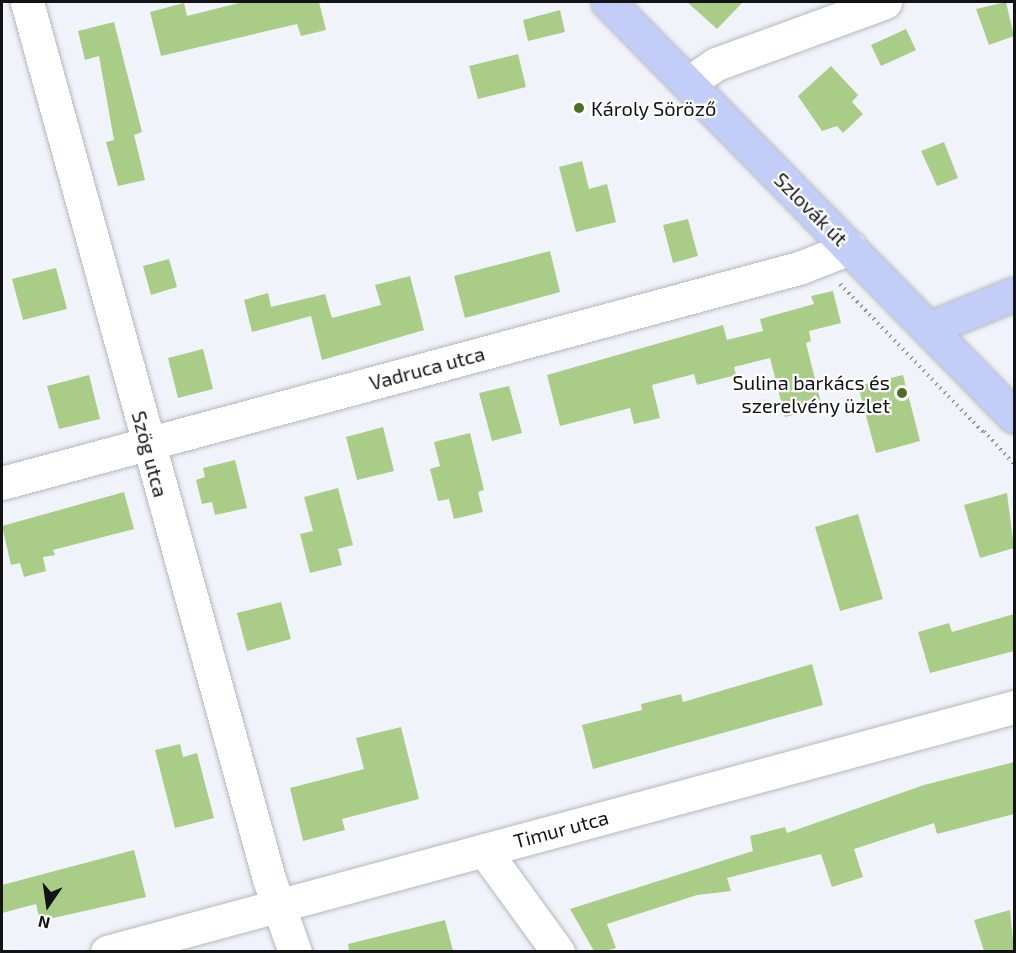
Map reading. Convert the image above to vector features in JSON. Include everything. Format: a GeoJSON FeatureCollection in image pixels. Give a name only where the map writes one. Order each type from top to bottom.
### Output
{"type":"FeatureCollection","features":[{"type":"Feature","properties":{"kind":"main road","name":"Szlovák út"},"geometry":{"type":"LineString","coordinates":[[608,2],[930,328],[995,426]]}},
{"type":"Feature","properties":{"kind":"main road"},"geometry":{"type":"LineString","coordinates":[[930,328],[1014,294]]}},
{"type":"Feature","properties":{"kind":"street","name":"Szög utca"},"geometry":{"type":"LineString","coordinates":[[27,2],[269,879],[281,904],[295,951]]}},
{"type":"Feature","properties":{"kind":"street"},"geometry":{"type":"LineString","coordinates":[[688,83],[716,64],[885,2]]}},
{"type":"Feature","properties":{"kind":"street","name":"Vadruca utca"},"geometry":{"type":"LineString","coordinates":[[2,483],[818,260],[850,248]]}},
{"type":"Feature","properties":{"kind":"street","name":"Timur utca"},"geometry":{"type":"LineString","coordinates":[[107,951],[1014,707]]}},
{"type":"Feature","properties":{"kind":"street"},"geometry":{"type":"LineString","coordinates":[[484,850],[558,951]]}},
{"type":"Feature","properties":{"kind":"path"},"geometry":{"type":"LineString","coordinates":[[818,260],[995,426],[1014,464]]}},
{"type":"Feature","properties":{"kind":"building"},"geometry":{"type":"Polygon","coordinates":[[[243,2],[319,2],[326,30],[301,36],[297,24],[161,56],[150,12],[184,3],[187,16],[243,2]]]}},
{"type":"Feature","properties":{"kind":"building"},"geometry":{"type":"Polygon","coordinates":[[[687,2],[743,2],[717,29],[687,2]]]}},
{"type":"Feature","properties":{"kind":"building"},"geometry":{"type":"Polygon","coordinates":[[[1006,2],[1014,36],[989,45],[976,9],[1006,2]]]}},
{"type":"Feature","properties":{"kind":"building"},"geometry":{"type":"Polygon","coordinates":[[[560,10],[565,32],[528,41],[523,20],[560,10]]]}},
{"type":"Feature","properties":{"kind":"building"},"geometry":{"type":"Polygon","coordinates":[[[114,22],[142,132],[134,135],[145,180],[118,186],[106,142],[114,140],[99,56],[85,60],[78,31],[114,22]]]}},
{"type":"Feature","properties":{"kind":"building"},"geometry":{"type":"Polygon","coordinates":[[[906,29],[916,50],[881,66],[871,45],[906,29]]]}},
{"type":"Feature","properties":{"kind":"building"},"geometry":{"type":"Polygon","coordinates":[[[518,54],[526,87],[478,99],[469,66],[518,54]]]}},
{"type":"Feature","properties":{"kind":"building"},"geometry":{"type":"Polygon","coordinates":[[[831,66],[858,95],[852,102],[863,114],[843,133],[837,126],[822,131],[798,96],[831,66]]]}},
{"type":"Feature","properties":{"kind":"building"},"geometry":{"type":"Polygon","coordinates":[[[944,142],[958,178],[937,186],[921,151],[944,142]]]}},
{"type":"Feature","properties":{"kind":"building"},"geometry":{"type":"Polygon","coordinates":[[[582,161],[589,189],[607,184],[616,222],[576,232],[559,167],[582,161]]]}},
{"type":"Feature","properties":{"kind":"building"},"geometry":{"type":"Polygon","coordinates":[[[688,219],[698,256],[673,263],[663,225],[688,219]]]}},
{"type":"Feature","properties":{"kind":"building"},"geometry":{"type":"Polygon","coordinates":[[[550,251],[560,292],[465,318],[454,276],[550,251]]]}},
{"type":"Feature","properties":{"kind":"building"},"geometry":{"type":"Polygon","coordinates":[[[169,259],[177,287],[151,295],[143,266],[169,259]]]}},
{"type":"Feature","properties":{"kind":"building"},"geometry":{"type":"Polygon","coordinates":[[[56,268],[67,309],[23,320],[12,279],[56,268]]]}},
{"type":"Feature","properties":{"kind":"building"},"geometry":{"type":"Polygon","coordinates":[[[410,276],[424,330],[322,360],[311,316],[252,332],[244,300],[268,293],[271,307],[325,294],[332,318],[381,305],[375,285],[410,276]]]}},
{"type":"Feature","properties":{"kind":"building"},"geometry":{"type":"Polygon","coordinates":[[[833,291],[841,323],[809,331],[811,341],[806,343],[822,407],[785,417],[770,358],[734,367],[736,375],[697,385],[694,374],[652,385],[660,418],[634,424],[630,408],[560,426],[547,375],[723,325],[727,340],[763,331],[760,319],[814,304],[811,296],[833,291]]]}},
{"type":"Feature","properties":{"kind":"building"},"geometry":{"type":"Polygon","coordinates":[[[203,349],[213,389],[178,398],[168,358],[203,349]]]}},
{"type":"Feature","properties":{"kind":"building"},"geometry":{"type":"Polygon","coordinates":[[[89,375],[100,419],[59,429],[47,386],[89,375]]]}},
{"type":"Feature","properties":{"kind":"building"},"geometry":{"type":"Polygon","coordinates":[[[903,375],[920,441],[876,453],[858,386],[903,375]]]}},
{"type":"Feature","properties":{"kind":"building"},"geometry":{"type":"Polygon","coordinates":[[[509,386],[522,433],[492,441],[479,393],[509,386]]]}},
{"type":"Feature","properties":{"kind":"building"},"geometry":{"type":"Polygon","coordinates":[[[383,427],[394,471],[357,480],[346,437],[383,427]]]}},
{"type":"Feature","properties":{"kind":"building"},"geometry":{"type":"Polygon","coordinates":[[[470,433],[484,490],[478,492],[483,512],[454,519],[449,499],[438,501],[430,469],[440,466],[434,442],[470,433]]]}},
{"type":"Feature","properties":{"kind":"building"},"geometry":{"type":"Polygon","coordinates":[[[235,460],[247,508],[215,515],[212,502],[202,504],[196,480],[205,477],[203,468],[235,460]]]}},
{"type":"Feature","properties":{"kind":"building"},"geometry":{"type":"Polygon","coordinates":[[[338,488],[353,545],[338,549],[342,565],[310,573],[300,534],[313,531],[304,497],[338,488]]]}},
{"type":"Feature","properties":{"kind":"building"},"geometry":{"type":"Polygon","coordinates":[[[124,492],[134,529],[53,550],[55,555],[43,557],[46,571],[24,577],[20,563],[11,565],[2,526],[124,492]]]}},
{"type":"Feature","properties":{"kind":"building"},"geometry":{"type":"Polygon","coordinates":[[[1007,493],[1014,548],[980,558],[964,505],[1007,493]]]}},
{"type":"Feature","properties":{"kind":"building"},"geometry":{"type":"Polygon","coordinates":[[[858,514],[883,599],[840,611],[815,527],[858,514]]]}},
{"type":"Feature","properties":{"kind":"building"},"geometry":{"type":"Polygon","coordinates":[[[281,602],[291,639],[247,651],[237,613],[281,602]]]}},
{"type":"Feature","properties":{"kind":"building"},"geometry":{"type":"Polygon","coordinates":[[[1014,614],[1014,651],[930,673],[918,632],[949,623],[952,632],[1014,614]]]}},
{"type":"Feature","properties":{"kind":"building"},"geometry":{"type":"Polygon","coordinates":[[[812,664],[823,705],[593,769],[582,725],[642,710],[641,704],[681,694],[683,702],[812,664]]]}},
{"type":"Feature","properties":{"kind":"building"},"geometry":{"type":"Polygon","coordinates":[[[401,727],[419,799],[342,819],[345,830],[303,841],[290,788],[364,769],[356,738],[401,727]]]}},
{"type":"Feature","properties":{"kind":"building"},"geometry":{"type":"Polygon","coordinates":[[[180,744],[183,757],[197,753],[214,818],[175,828],[155,750],[180,744]]]}},
{"type":"Feature","properties":{"kind":"building"},"geometry":{"type":"Polygon","coordinates":[[[1014,762],[1014,814],[937,834],[934,823],[854,849],[863,877],[832,887],[821,854],[727,878],[731,891],[697,895],[607,924],[616,948],[605,951],[594,951],[570,909],[753,851],[750,836],[785,827],[787,833],[924,785],[1014,762]]]}},
{"type":"Feature","properties":{"kind":"building"},"geometry":{"type":"Polygon","coordinates":[[[134,850],[146,897],[40,921],[36,904],[2,913],[2,885],[134,850]]]}},
{"type":"Feature","properties":{"kind":"building"},"geometry":{"type":"Polygon","coordinates":[[[1010,910],[1014,951],[984,951],[974,920],[1010,910]]]}},
{"type":"Feature","properties":{"kind":"building"},"geometry":{"type":"Polygon","coordinates":[[[445,920],[453,951],[349,951],[348,944],[445,920]]]}},
{"type":"Feature","properties":{"kind":"place","name":"Károly Söröző"},"geometry":{"type":"Point","coordinates":[579,108]}},
{"type":"Feature","properties":{"kind":"place","name":"Sulina barkács és szerelvény üzlet"},"geometry":{"type":"Point","coordinates":[902,393]}}]}
